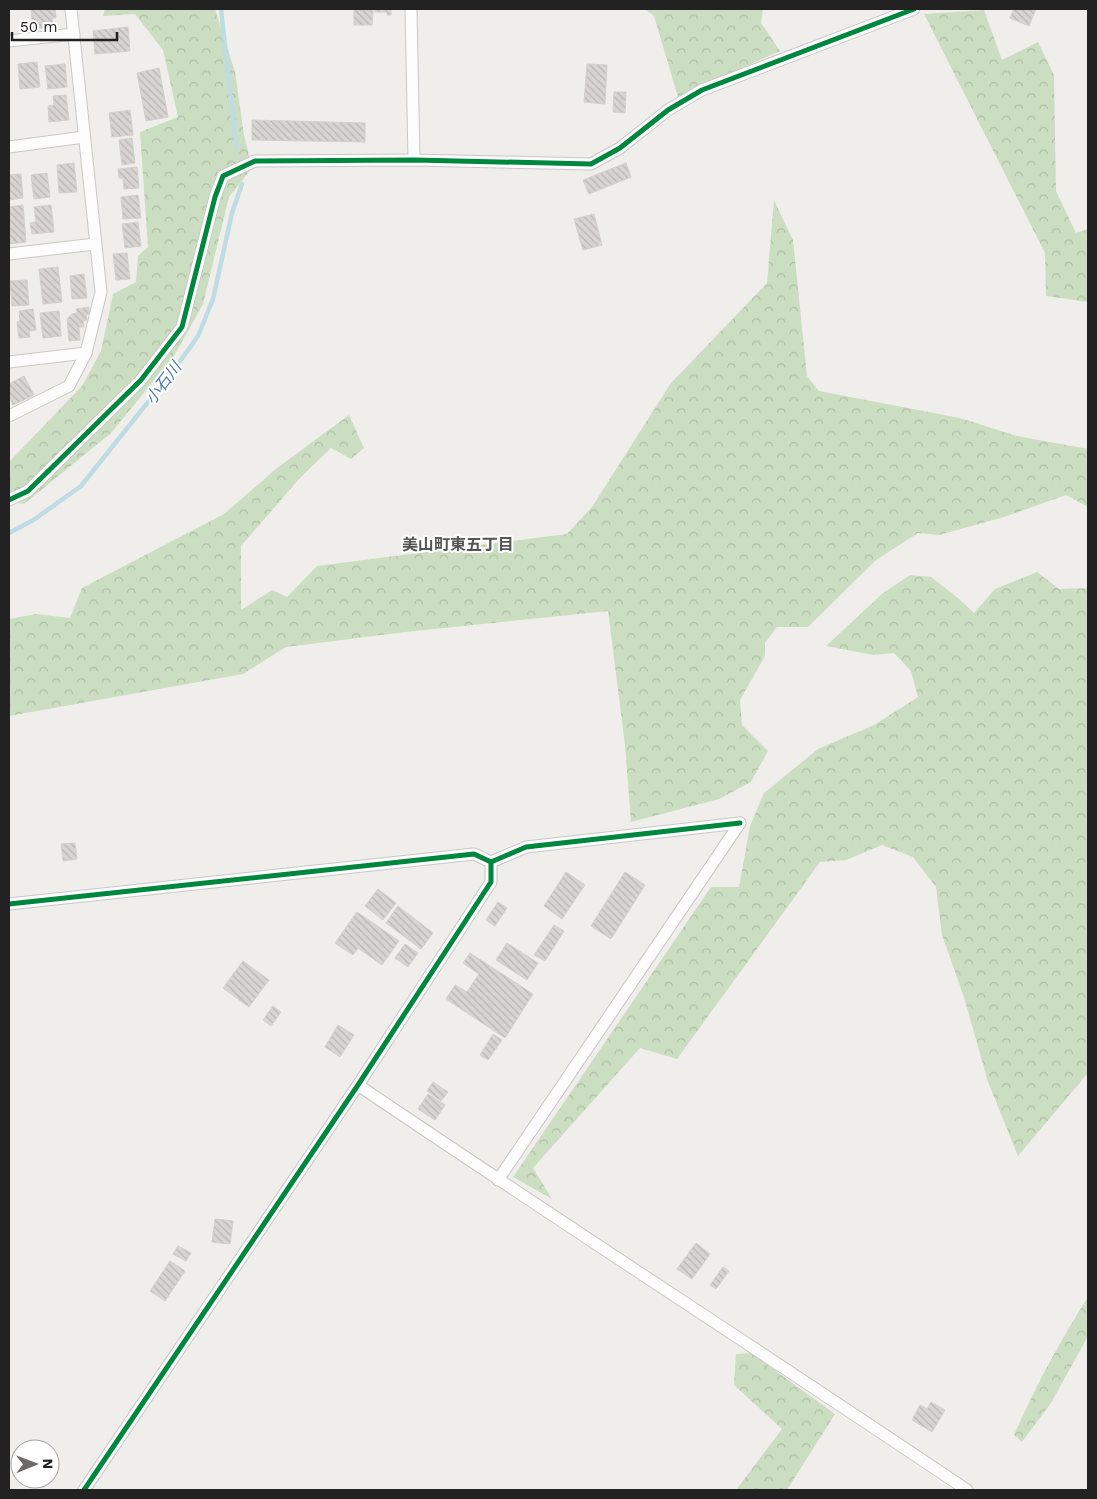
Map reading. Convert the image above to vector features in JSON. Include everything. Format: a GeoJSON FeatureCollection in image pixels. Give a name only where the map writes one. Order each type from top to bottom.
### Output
{"type":"FeatureCollection","features":[{"type":"Feature","properties":{"kind":"street"},"geometry":{"type":"LineString","coordinates":[[9,416],[69,386],[86,353],[101,292],[71,9]]}},
{"type":"Feature","properties":{"kind":"street"},"geometry":{"type":"LineString","coordinates":[[411,9],[414,160]]}},
{"type":"Feature","properties":{"kind":"street"},"geometry":{"type":"LineString","coordinates":[[9,500],[28,491],[141,380],[182,327],[215,197],[223,176],[255,161],[414,160],[591,164],[620,148],[668,110],[702,90],[914,9]]}},
{"type":"Feature","properties":{"kind":"street"},"geometry":{"type":"LineString","coordinates":[[9,42],[74,34]]}},
{"type":"Feature","properties":{"kind":"street"},"geometry":{"type":"LineString","coordinates":[[9,147],[84,138]]}},
{"type":"Feature","properties":{"kind":"street"},"geometry":{"type":"LineString","coordinates":[[9,254],[96,244]]}},
{"type":"Feature","properties":{"kind":"street"},"geometry":{"type":"LineString","coordinates":[[9,362],[86,353]]}},
{"type":"Feature","properties":{"kind":"street"},"geometry":{"type":"LineString","coordinates":[[9,904],[474,854],[491,862],[526,847],[740,823],[498,1180]]}},
{"type":"Feature","properties":{"kind":"street"},"geometry":{"type":"LineString","coordinates":[[84,1490],[358,1085],[491,882],[491,862]]}},
{"type":"Feature","properties":{"kind":"street"},"geometry":{"type":"LineString","coordinates":[[358,1085],[498,1180],[810,1384],[967,1490]]}},
{"type":"Feature","properties":{"kind":"green space"},"geometry":{"type":"Polygon","coordinates":[[[105,9],[215,9],[235,72],[244,135],[252,168],[229,197],[203,304],[174,356],[111,433],[24,504],[9,501],[9,462],[82,386],[101,351],[113,294],[136,282],[138,256],[148,247],[140,132],[178,117],[163,50],[135,14],[103,16],[105,9]]]}},
{"type":"Feature","properties":{"kind":"green space"},"geometry":{"type":"Polygon","coordinates":[[[645,9],[763,9],[761,23],[780,51],[678,97],[654,16],[645,9]]]}},
{"type":"Feature","properties":{"kind":"green space"},"geometry":{"type":"Polygon","coordinates":[[[984,10],[1002,60],[1038,42],[1054,75],[1056,191],[1076,233],[1088,229],[1088,302],[1046,296],[1045,253],[924,14],[984,10]]]}},
{"type":"Feature","properties":{"kind":"green space"},"geometry":{"type":"Polygon","coordinates":[[[774,200],[793,240],[807,376],[819,391],[960,418],[1017,436],[1088,449],[1088,507],[1066,495],[1004,517],[939,535],[918,533],[876,560],[808,627],[777,627],[765,643],[765,656],[740,700],[742,725],[768,751],[751,782],[719,799],[631,822],[625,745],[608,611],[405,632],[286,647],[243,674],[9,716],[9,619],[36,614],[70,618],[82,588],[224,514],[277,468],[349,415],[364,448],[351,459],[331,448],[299,479],[241,546],[241,610],[272,590],[287,597],[317,566],[567,534],[592,507],[671,383],[767,283],[774,200]]]}},
{"type":"Feature","properties":{"kind":"green space"},"geometry":{"type":"Polygon","coordinates":[[[1037,572],[1059,589],[1088,588],[1088,1073],[1018,1156],[988,1082],[964,997],[942,935],[936,887],[913,857],[882,845],[846,860],[820,862],[677,1059],[640,1048],[533,1168],[552,1199],[513,1177],[711,887],[739,887],[750,826],[764,793],[818,749],[874,725],[918,697],[911,671],[894,653],[873,655],[826,646],[883,593],[910,575],[931,577],[974,613],[995,589],[1037,572]]]}},
{"type":"Feature","properties":{"kind":"green space"},"geometry":{"type":"Polygon","coordinates":[[[1088,1297],[1088,1336],[1051,1403],[1022,1442],[1014,1435],[1030,1399],[1048,1364],[1088,1297]]]}},
{"type":"Feature","properties":{"kind":"green space"},"geometry":{"type":"Polygon","coordinates":[[[751,1353],[835,1414],[787,1490],[736,1490],[782,1429],[734,1385],[736,1354],[751,1353]]]}},
{"type":"Feature","properties":{"kind":"building"},"geometry":{"type":"Polygon","coordinates":[[[31,9],[55,9],[56,18],[52,18],[53,27],[33,29],[31,9]]]}},
{"type":"Feature","properties":{"kind":"building"},"geometry":{"type":"Polygon","coordinates":[[[375,9],[391,9],[391,15],[387,15],[387,12],[375,12],[375,9]]]}},
{"type":"Feature","properties":{"kind":"building"},"geometry":{"type":"Polygon","coordinates":[[[1014,9],[1036,9],[1029,26],[1010,18],[1014,9]]]}},
{"type":"Feature","properties":{"kind":"building"},"geometry":{"type":"Polygon","coordinates":[[[354,10],[373,10],[372,25],[354,25],[354,10]]]}},
{"type":"Feature","properties":{"kind":"building"},"geometry":{"type":"Polygon","coordinates":[[[128,27],[130,51],[95,54],[93,31],[128,27]]]}},
{"type":"Feature","properties":{"kind":"building"},"geometry":{"type":"Polygon","coordinates":[[[37,62],[40,87],[20,89],[18,64],[37,62]]]}},
{"type":"Feature","properties":{"kind":"building"},"geometry":{"type":"Polygon","coordinates":[[[65,64],[67,87],[48,89],[45,66],[65,64]]]}},
{"type":"Feature","properties":{"kind":"building"},"geometry":{"type":"Polygon","coordinates":[[[587,64],[607,65],[605,104],[584,102],[587,64]]]}},
{"type":"Feature","properties":{"kind":"building"},"geometry":{"type":"Polygon","coordinates":[[[159,68],[168,117],[146,121],[137,73],[159,68]]]}},
{"type":"Feature","properties":{"kind":"building"},"geometry":{"type":"Polygon","coordinates":[[[614,92],[626,92],[625,113],[613,112],[614,92]]]}},
{"type":"Feature","properties":{"kind":"building"},"geometry":{"type":"Polygon","coordinates":[[[66,95],[69,120],[49,122],[48,106],[54,105],[53,96],[66,95]]]}},
{"type":"Feature","properties":{"kind":"building"},"geometry":{"type":"Polygon","coordinates":[[[130,110],[133,135],[112,137],[109,113],[130,110]]]}},
{"type":"Feature","properties":{"kind":"building"},"geometry":{"type":"Polygon","coordinates":[[[252,120],[365,123],[365,142],[252,140],[252,120]]]}},
{"type":"Feature","properties":{"kind":"building"},"geometry":{"type":"Polygon","coordinates":[[[132,138],[135,163],[122,165],[119,140],[132,138]]]}},
{"type":"Feature","properties":{"kind":"building"},"geometry":{"type":"Polygon","coordinates":[[[74,163],[77,192],[59,193],[57,165],[74,163]]]}},
{"type":"Feature","properties":{"kind":"building"},"geometry":{"type":"Polygon","coordinates":[[[626,163],[631,177],[589,194],[583,180],[626,163]]]}},
{"type":"Feature","properties":{"kind":"building"},"geometry":{"type":"Polygon","coordinates":[[[137,167],[139,188],[124,189],[123,178],[119,178],[118,169],[137,167]]]}},
{"type":"Feature","properties":{"kind":"building"},"geometry":{"type":"Polygon","coordinates":[[[47,173],[50,197],[34,199],[31,175],[47,173]]]}},
{"type":"Feature","properties":{"kind":"building"},"geometry":{"type":"Polygon","coordinates":[[[21,174],[23,198],[9,200],[9,175],[21,174]]]}},
{"type":"Feature","properties":{"kind":"building"},"geometry":{"type":"Polygon","coordinates":[[[138,195],[141,218],[123,219],[121,197],[138,195]]]}},
{"type":"Feature","properties":{"kind":"building"},"geometry":{"type":"Polygon","coordinates":[[[23,205],[26,242],[9,244],[9,207],[23,205]]]}},
{"type":"Feature","properties":{"kind":"building"},"geometry":{"type":"Polygon","coordinates":[[[51,205],[54,232],[32,234],[30,223],[36,222],[34,207],[51,205]]]}},
{"type":"Feature","properties":{"kind":"building"},"geometry":{"type":"Polygon","coordinates":[[[594,214],[602,245],[583,250],[574,219],[594,214]]]}},
{"type":"Feature","properties":{"kind":"building"},"geometry":{"type":"Polygon","coordinates":[[[138,222],[141,246],[125,248],[122,224],[138,222]]]}},
{"type":"Feature","properties":{"kind":"building"},"geometry":{"type":"Polygon","coordinates":[[[127,253],[130,279],[116,280],[113,254],[127,253]]]}},
{"type":"Feature","properties":{"kind":"building"},"geometry":{"type":"Polygon","coordinates":[[[58,267],[62,302],[43,304],[39,269],[58,267]]]}},
{"type":"Feature","properties":{"kind":"building"},"geometry":{"type":"Polygon","coordinates":[[[84,274],[87,298],[72,299],[70,276],[84,274]]]}},
{"type":"Feature","properties":{"kind":"building"},"geometry":{"type":"Polygon","coordinates":[[[27,280],[29,305],[12,306],[10,281],[27,280]]]}},
{"type":"Feature","properties":{"kind":"building"},"geometry":{"type":"Polygon","coordinates":[[[89,307],[89,314],[86,315],[87,320],[83,321],[84,327],[79,327],[80,340],[69,341],[67,319],[72,314],[77,313],[76,309],[89,307]]]}},
{"type":"Feature","properties":{"kind":"building"},"geometry":{"type":"Polygon","coordinates":[[[33,309],[36,330],[29,331],[30,337],[19,338],[17,322],[20,321],[19,311],[33,309]]]}},
{"type":"Feature","properties":{"kind":"building"},"geometry":{"type":"Polygon","coordinates":[[[59,311],[61,336],[43,338],[40,313],[59,311]]]}},
{"type":"Feature","properties":{"kind":"building"},"geometry":{"type":"Polygon","coordinates":[[[24,376],[34,395],[13,405],[9,396],[9,384],[24,376]]]}},
{"type":"Feature","properties":{"kind":"building"},"geometry":{"type":"Polygon","coordinates":[[[75,843],[77,859],[63,861],[61,844],[75,843]]]}},
{"type":"Feature","properties":{"kind":"building"},"geometry":{"type":"Polygon","coordinates":[[[566,872],[585,885],[562,919],[544,906],[566,872]]]}},
{"type":"Feature","properties":{"kind":"building"},"geometry":{"type":"Polygon","coordinates":[[[625,872],[645,885],[611,939],[591,926],[625,872]]]}},
{"type":"Feature","properties":{"kind":"building"},"geometry":{"type":"Polygon","coordinates":[[[378,889],[396,903],[383,920],[365,906],[378,889]]]}},
{"type":"Feature","properties":{"kind":"building"},"geometry":{"type":"Polygon","coordinates":[[[498,902],[507,908],[495,926],[486,920],[498,902]]]}},
{"type":"Feature","properties":{"kind":"building"},"geometry":{"type":"Polygon","coordinates":[[[398,906],[433,933],[421,949],[386,923],[398,906]]]}},
{"type":"Feature","properties":{"kind":"building"},"geometry":{"type":"Polygon","coordinates":[[[357,912],[399,941],[382,965],[358,948],[353,955],[335,943],[357,912]]]}},
{"type":"Feature","properties":{"kind":"building"},"geometry":{"type":"Polygon","coordinates":[[[554,925],[564,931],[545,961],[534,955],[554,925]]]}},
{"type":"Feature","properties":{"kind":"building"},"geometry":{"type":"Polygon","coordinates":[[[507,943],[538,963],[527,980],[496,960],[507,943]]]}},
{"type":"Feature","properties":{"kind":"building"},"geometry":{"type":"Polygon","coordinates":[[[405,944],[418,953],[408,967],[395,958],[405,944]]]}},
{"type":"Feature","properties":{"kind":"building"},"geometry":{"type":"Polygon","coordinates":[[[470,953],[533,994],[505,1038],[446,999],[455,985],[467,992],[479,974],[463,963],[470,953]]]}},
{"type":"Feature","properties":{"kind":"building"},"geometry":{"type":"Polygon","coordinates":[[[243,961],[269,980],[249,1007],[223,988],[243,961]]]}},
{"type":"Feature","properties":{"kind":"building"},"geometry":{"type":"Polygon","coordinates":[[[273,1006],[281,1012],[271,1026],[263,1020],[273,1006]]]}},
{"type":"Feature","properties":{"kind":"building"},"geometry":{"type":"Polygon","coordinates":[[[338,1025],[354,1035],[340,1057],[325,1047],[338,1025]]]}},
{"type":"Feature","properties":{"kind":"building"},"geometry":{"type":"Polygon","coordinates":[[[493,1034],[502,1040],[488,1060],[480,1055],[493,1034]]]}},
{"type":"Feature","properties":{"kind":"building"},"geometry":{"type":"Polygon","coordinates":[[[433,1082],[448,1092],[441,1101],[427,1091],[433,1082]]]}},
{"type":"Feature","properties":{"kind":"building"},"geometry":{"type":"Polygon","coordinates":[[[428,1094],[445,1105],[435,1120],[418,1109],[428,1094]]]}},
{"type":"Feature","properties":{"kind":"building"},"geometry":{"type":"Polygon","coordinates":[[[215,1219],[233,1221],[230,1244],[212,1242],[215,1219]]]}},
{"type":"Feature","properties":{"kind":"building"},"geometry":{"type":"Polygon","coordinates":[[[696,1243],[710,1254],[692,1279],[677,1269],[696,1243]]]}},
{"type":"Feature","properties":{"kind":"building"},"geometry":{"type":"Polygon","coordinates":[[[178,1246],[191,1253],[186,1261],[173,1254],[178,1246]]]}},
{"type":"Feature","properties":{"kind":"building"},"geometry":{"type":"Polygon","coordinates":[[[170,1261],[185,1271],[165,1301],[150,1291],[170,1261]]]}},
{"type":"Feature","properties":{"kind":"building"},"geometry":{"type":"Polygon","coordinates":[[[723,1267],[729,1271],[716,1289],[710,1285],[723,1267]]]}},
{"type":"Feature","properties":{"kind":"building"},"geometry":{"type":"Polygon","coordinates":[[[931,1402],[945,1410],[932,1432],[912,1420],[920,1405],[927,1409],[931,1402]]]}},
{"type":"Feature","properties":{"kind":"waterway","name":"小石川"},"geometry":{"type":"LineString","coordinates":[[221,9],[236,148]]}},
{"type":"Feature","properties":{"kind":"waterway","name":"小石川"},"geometry":{"type":"LineString","coordinates":[[9,533],[35,519],[81,486],[166,381],[198,336],[213,299],[232,213],[242,184]]}},
{"type":"Feature","properties":{"kind":"cycle path"},"geometry":{"type":"LineString","coordinates":[[9,500],[28,491],[141,380],[182,327],[215,197],[223,176],[255,161],[414,160],[591,164],[620,148],[668,110],[702,90],[914,9]]}},
{"type":"Feature","properties":{"kind":"cycle path"},"geometry":{"type":"LineString","coordinates":[[9,904],[474,854],[491,862],[526,847],[740,823]]}},
{"type":"Feature","properties":{"kind":"cycle path"},"geometry":{"type":"LineString","coordinates":[[84,1490],[358,1085],[491,882],[491,862]]}},
{"type":"Feature","properties":{"kind":"district","name":"美山町東五丁目"},"geometry":{"type":"Point","coordinates":[458,544]}}]}
